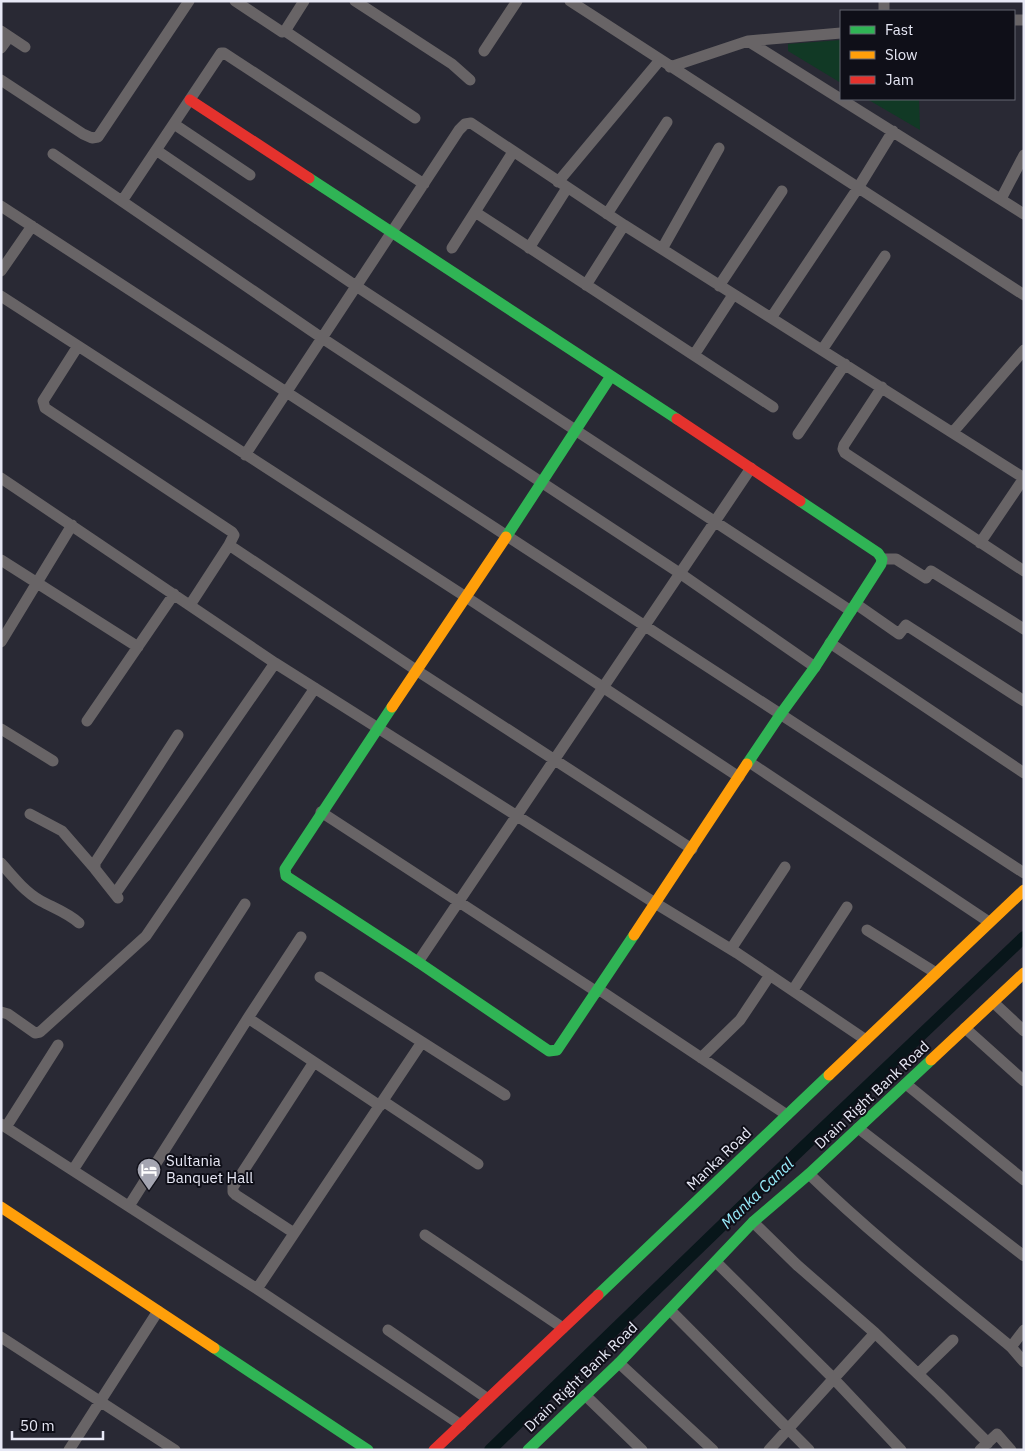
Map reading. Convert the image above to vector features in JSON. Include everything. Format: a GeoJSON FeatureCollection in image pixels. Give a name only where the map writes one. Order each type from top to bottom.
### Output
{"type":"FeatureCollection","features":[{"type":"Feature","properties":{"kind":"street"},"geometry":{"type":"LineString","coordinates":[[1,80],[83,134],[92,138],[98,137],[189,1]]}},
{"type":"Feature","properties":{"kind":"street"},"geometry":{"type":"LineString","coordinates":[[235,1],[279,31],[285,31],[416,118]]}},
{"type":"Feature","properties":{"kind":"street"},"geometry":{"type":"LineString","coordinates":[[285,31],[304,1]]}},
{"type":"Feature","properties":{"kind":"street"},"geometry":{"type":"LineString","coordinates":[[354,1],[452,64],[470,80]]}},
{"type":"Feature","properties":{"kind":"street"},"geometry":{"type":"LineString","coordinates":[[484,51],[517,1]]}},
{"type":"Feature","properties":{"kind":"street"},"geometry":{"type":"LineString","coordinates":[[570,1],[1024,295]]}},
{"type":"Feature","properties":{"kind":"street"},"geometry":{"type":"LineString","coordinates":[[670,67],[748,40],[840,33]]}},
{"type":"Feature","properties":{"kind":"street"},"geometry":{"type":"LineString","coordinates":[[1,48],[5,34],[25,47]]}},
{"type":"Feature","properties":{"kind":"street"},"geometry":{"type":"LineString","coordinates":[[748,40],[840,98]]}},
{"type":"Feature","properties":{"kind":"street"},"geometry":{"type":"LineString","coordinates":[[122,201],[219,55],[224,54],[424,184]]}},
{"type":"Feature","properties":{"kind":"street"},"geometry":{"type":"LineString","coordinates":[[529,248],[562,185],[660,60]]}},
{"type":"Feature","properties":{"kind":"street"},"geometry":{"type":"LineString","coordinates":[[190,100],[391,233],[611,376],[751,468],[878,553],[882,559],[881,564],[815,667],[780,715],[598,991],[557,1050],[553,1052],[286,876],[284,869],[611,376]]}},
{"type":"Feature","properties":{"kind":"street"},"geometry":{"type":"LineString","coordinates":[[844,100],[1024,214]]}},
{"type":"Feature","properties":{"kind":"street"},"geometry":{"type":"LineString","coordinates":[[608,214],[667,122]]}},
{"type":"Feature","properties":{"kind":"street"},"geometry":{"type":"LineString","coordinates":[[245,454],[459,130],[465,124],[471,123],[562,185],[733,295],[1024,478],[980,542]]}},
{"type":"Feature","properties":{"kind":"street"},"geometry":{"type":"LineString","coordinates":[[174,124],[250,175]]}},
{"type":"Feature","properties":{"kind":"street"},"geometry":{"type":"LineString","coordinates":[[771,318],[858,188],[893,131]]}},
{"type":"Feature","properties":{"kind":"street"},"geometry":{"type":"LineString","coordinates":[[662,249],[720,148]]}},
{"type":"Feature","properties":{"kind":"street"},"geometry":{"type":"LineString","coordinates":[[156,150],[356,286],[715,523],[899,634],[906,625],[1024,701]]}},
{"type":"Feature","properties":{"kind":"street"},"geometry":{"type":"LineString","coordinates":[[452,248],[513,152]]}},
{"type":"Feature","properties":{"kind":"street"},"geometry":{"type":"LineString","coordinates":[[53,154],[322,338],[680,574],[815,667]]}},
{"type":"Feature","properties":{"kind":"street"},"geometry":{"type":"LineString","coordinates":[[1001,199],[1024,155]]}},
{"type":"Feature","properties":{"kind":"street"},"geometry":{"type":"LineString","coordinates":[[719,286],[782,191]]}},
{"type":"Feature","properties":{"kind":"street"},"geometry":{"type":"LineString","coordinates":[[1,206],[1024,873]]}},
{"type":"Feature","properties":{"kind":"street"},"geometry":{"type":"LineString","coordinates":[[475,212],[774,408]]}},
{"type":"Feature","properties":{"kind":"street"},"geometry":{"type":"LineString","coordinates":[[586,285],[624,225]]}},
{"type":"Feature","properties":{"kind":"street"},"geometry":{"type":"LineString","coordinates":[[1,271],[32,226]]}},
{"type":"Feature","properties":{"kind":"street"},"geometry":{"type":"LineString","coordinates":[[822,350],[886,256]]}},
{"type":"Feature","properties":{"kind":"street"},"geometry":{"type":"LineString","coordinates":[[694,355],[733,295]]}},
{"type":"Feature","properties":{"kind":"street"},"geometry":{"type":"LineString","coordinates":[[1,296],[466,597],[739,777]]}},
{"type":"Feature","properties":{"kind":"street"},"geometry":{"type":"LineString","coordinates":[[78,346],[43,401],[45,408],[232,532],[234,538],[190,605]]}},
{"type":"Feature","properties":{"kind":"street"},"geometry":{"type":"LineString","coordinates":[[953,432],[1024,350]]}},
{"type":"Feature","properties":{"kind":"street"},"geometry":{"type":"LineString","coordinates":[[798,434],[845,364]]}},
{"type":"Feature","properties":{"kind":"street"},"geometry":{"type":"LineString","coordinates":[[882,387],[843,449],[845,453],[1024,571]]}},
{"type":"Feature","properties":{"kind":"street"},"geometry":{"type":"LineString","coordinates":[[418,962],[751,468]]}},
{"type":"Feature","properties":{"kind":"street"},"geometry":{"type":"LineString","coordinates":[[1,478],[315,688],[731,949],[866,1040]]}},
{"type":"Feature","properties":{"kind":"street"},"geometry":{"type":"LineString","coordinates":[[1,642],[72,525]]}},
{"type":"Feature","properties":{"kind":"street"},"geometry":{"type":"LineString","coordinates":[[229,545],[416,670],[692,849]]}},
{"type":"Feature","properties":{"kind":"street"},"geometry":{"type":"LineString","coordinates":[[882,559],[896,560],[926,578],[931,571],[1024,629]]}},
{"type":"Feature","properties":{"kind":"street"},"geometry":{"type":"LineString","coordinates":[[1,560],[138,647]]}},
{"type":"Feature","properties":{"kind":"street"},"geometry":{"type":"LineString","coordinates":[[87,720],[174,594]]}},
{"type":"Feature","properties":{"kind":"street"},"geometry":{"type":"LineString","coordinates":[[830,644],[1024,773]]}},
{"type":"Feature","properties":{"kind":"street"},"geometry":{"type":"LineString","coordinates":[[30,814],[62,831],[117,897],[275,662]]}},
{"type":"Feature","properties":{"kind":"street"},"geometry":{"type":"LineString","coordinates":[[1,1012],[8,1014],[35,1032],[40,1032],[146,936],[315,688]]}},
{"type":"Feature","properties":{"kind":"street"},"geometry":{"type":"LineString","coordinates":[[1,729],[52,761]]}},
{"type":"Feature","properties":{"kind":"street"},"geometry":{"type":"LineString","coordinates":[[95,869],[95,863],[178,735]]}},
{"type":"Feature","properties":{"kind":"street"},"geometry":{"type":"LineString","coordinates":[[749,762],[989,922]]}},
{"type":"Feature","properties":{"kind":"street"},"geometry":{"type":"LineString","coordinates":[[321,812],[787,1115]]}},
{"type":"Feature","properties":{"kind":"street"},"geometry":{"type":"LineString","coordinates":[[1,863],[16,881],[39,900],[72,917],[79,923]]}},
{"type":"Feature","properties":{"kind":"street"},"geometry":{"type":"LineString","coordinates":[[731,949],[786,866]]}},
{"type":"Feature","properties":{"kind":"street","name":"Manka Road"},"geometry":{"type":"LineString","coordinates":[[434,1450],[1024,890]]}},
{"type":"Feature","properties":{"kind":"street"},"geometry":{"type":"LineString","coordinates":[[73,1170],[245,904]]}},
{"type":"Feature","properties":{"kind":"street"},"geometry":{"type":"LineString","coordinates":[[793,990],[847,907]]}},
{"type":"Feature","properties":{"kind":"street"},"geometry":{"type":"LineString","coordinates":[[867,930],[936,973]]}},
{"type":"Feature","properties":{"kind":"street"},"geometry":{"type":"LineString","coordinates":[[129,1206],[301,937]]}},
{"type":"Feature","properties":{"kind":"street","name":"Drain Right Bank Road"},"geometry":{"type":"LineString","coordinates":[[534,1448],[619,1363],[753,1222],[809,1174],[1024,973]]}},
{"type":"Feature","properties":{"kind":"street"},"geometry":{"type":"LineString","coordinates":[[701,1058],[740,1020],[770,975]]}},
{"type":"Feature","properties":{"kind":"street"},"geometry":{"type":"LineString","coordinates":[[320,977],[505,1095]]}},
{"type":"Feature","properties":{"kind":"street"},"geometry":{"type":"LineString","coordinates":[[993,1002],[1024,1030]]}},
{"type":"Feature","properties":{"kind":"street"},"geometry":{"type":"LineString","coordinates":[[248,1018],[314,1062],[478,1164]]}},
{"type":"Feature","properties":{"kind":"street"},"geometry":{"type":"LineString","coordinates":[[966,1028],[1024,1081]]}},
{"type":"Feature","properties":{"kind":"street"},"geometry":{"type":"LineString","coordinates":[[257,1288],[422,1042]]}},
{"type":"Feature","properties":{"kind":"street"},"geometry":{"type":"LineString","coordinates":[[58,1045],[3,1126],[257,1288],[460,1425]]}},
{"type":"Feature","properties":{"kind":"street"},"geometry":{"type":"LineString","coordinates":[[294,1233],[236,1195],[233,1186],[314,1062]]}},
{"type":"Feature","properties":{"kind":"street"},"geometry":{"type":"LineString","coordinates":[[906,1084],[1024,1180]]}},
{"type":"Feature","properties":{"kind":"street"},"geometry":{"type":"LineString","coordinates":[[858,1128],[1024,1256]]}},
{"type":"Feature","properties":{"kind":"street"},"geometry":{"type":"LineString","coordinates":[[809,1174],[916,1271],[1011,1347],[1024,1362]]}},
{"type":"Feature","properties":{"kind":"street"},"geometry":{"type":"LineString","coordinates":[[1,1207],[368,1450]]}},
{"type":"Feature","properties":{"kind":"street"},"geometry":{"type":"LineString","coordinates":[[753,1222],[797,1265],[875,1333],[918,1374],[984,1446],[997,1434],[1010,1450]]}},
{"type":"Feature","properties":{"kind":"street"},"geometry":{"type":"LineString","coordinates":[[426,1235],[563,1328]]}},
{"type":"Feature","properties":{"kind":"street"},"geometry":{"type":"LineString","coordinates":[[716,1262],[833,1378],[901,1450]]}},
{"type":"Feature","properties":{"kind":"street"},"geometry":{"type":"LineString","coordinates":[[670,1310],[809,1450]]}},
{"type":"Feature","properties":{"kind":"street"},"geometry":{"type":"LineString","coordinates":[[69,1450],[158,1311]]}},
{"type":"Feature","properties":{"kind":"street"},"geometry":{"type":"LineString","coordinates":[[388,1330],[488,1399]]}},
{"type":"Feature","properties":{"kind":"street"},"geometry":{"type":"LineString","coordinates":[[1011,1347],[1024,1330]]}},
{"type":"Feature","properties":{"kind":"street"},"geometry":{"type":"LineString","coordinates":[[769,1450],[875,1333]]}},
{"type":"Feature","properties":{"kind":"street"},"geometry":{"type":"LineString","coordinates":[[1,1337],[175,1450]]}},
{"type":"Feature","properties":{"kind":"street"},"geometry":{"type":"LineString","coordinates":[[918,1374],[953,1340]]}},
{"type":"Feature","properties":{"kind":"street"},"geometry":{"type":"LineString","coordinates":[[619,1363],[714,1450]]}},
{"type":"Feature","properties":{"kind":"street"},"geometry":{"type":"LineString","coordinates":[[585,1395],[642,1450]]}},
{"type":"Feature","properties":{"kind":"green space"},"geometry":{"type":"Polygon","coordinates":[[[840,40],[840,82],[788,51],[788,44],[840,40]]]}},
{"type":"Feature","properties":{"kind":"green space"},"geometry":{"type":"Polygon","coordinates":[[[869,100],[919,100],[920,130],[869,100]]]}},
{"type":"Feature","properties":{"kind":"waterway","name":"Manka Canal"},"geometry":{"type":"LineString","coordinates":[[490,1450],[799,1151],[1024,937]]}},
{"type":"Feature","properties":{"kind":"traffic: fast"},"geometry":{"type":"LineString","coordinates":[[309,178],[677,419]]}},
{"type":"Feature","properties":{"kind":"traffic: fast"},"geometry":{"type":"LineString","coordinates":[[506,537],[611,376]]}},
{"type":"Feature","properties":{"kind":"traffic: fast"},"geometry":{"type":"LineString","coordinates":[[747,764],[815,667],[881,564],[882,559],[878,553],[800,501]]}},
{"type":"Feature","properties":{"kind":"traffic: fast"},"geometry":{"type":"LineString","coordinates":[[392,707],[285,869],[286,876],[418,962],[549,1051],[557,1050],[634,935]]}},
{"type":"Feature","properties":{"kind":"traffic: fast"},"geometry":{"type":"LineString","coordinates":[[528,1450],[619,1363],[753,1222],[809,1174],[931,1060]]}},
{"type":"Feature","properties":{"kind":"traffic: fast"},"geometry":{"type":"LineString","coordinates":[[598,1295],[829,1075]]}},
{"type":"Feature","properties":{"kind":"traffic: fast"},"geometry":{"type":"LineString","coordinates":[[214,1348],[368,1450]]}},
{"type":"Feature","properties":{"kind":"traffic: slow"},"geometry":{"type":"LineString","coordinates":[[392,707],[506,537]]}},
{"type":"Feature","properties":{"kind":"traffic: slow"},"geometry":{"type":"LineString","coordinates":[[634,935],[747,764]]}},
{"type":"Feature","properties":{"kind":"traffic: slow"},"geometry":{"type":"LineString","coordinates":[[829,1075],[1024,890]]}},
{"type":"Feature","properties":{"kind":"traffic: slow"},"geometry":{"type":"LineString","coordinates":[[931,1060],[1024,973]]}},
{"type":"Feature","properties":{"kind":"traffic: slow"},"geometry":{"type":"LineString","coordinates":[[1,1207],[214,1348]]}},
{"type":"Feature","properties":{"kind":"traffic: jam"},"geometry":{"type":"LineString","coordinates":[[190,100],[309,178]]}},
{"type":"Feature","properties":{"kind":"traffic: jam"},"geometry":{"type":"LineString","coordinates":[[677,419],[800,501]]}},
{"type":"Feature","properties":{"kind":"traffic: jam"},"geometry":{"type":"LineString","coordinates":[[434,1450],[598,1295]]}},
{"type":"Feature","properties":{"kind":"place","name":"Sultania Banquet Hall"},"geometry":{"type":"Point","coordinates":[149,1191]}}]}
